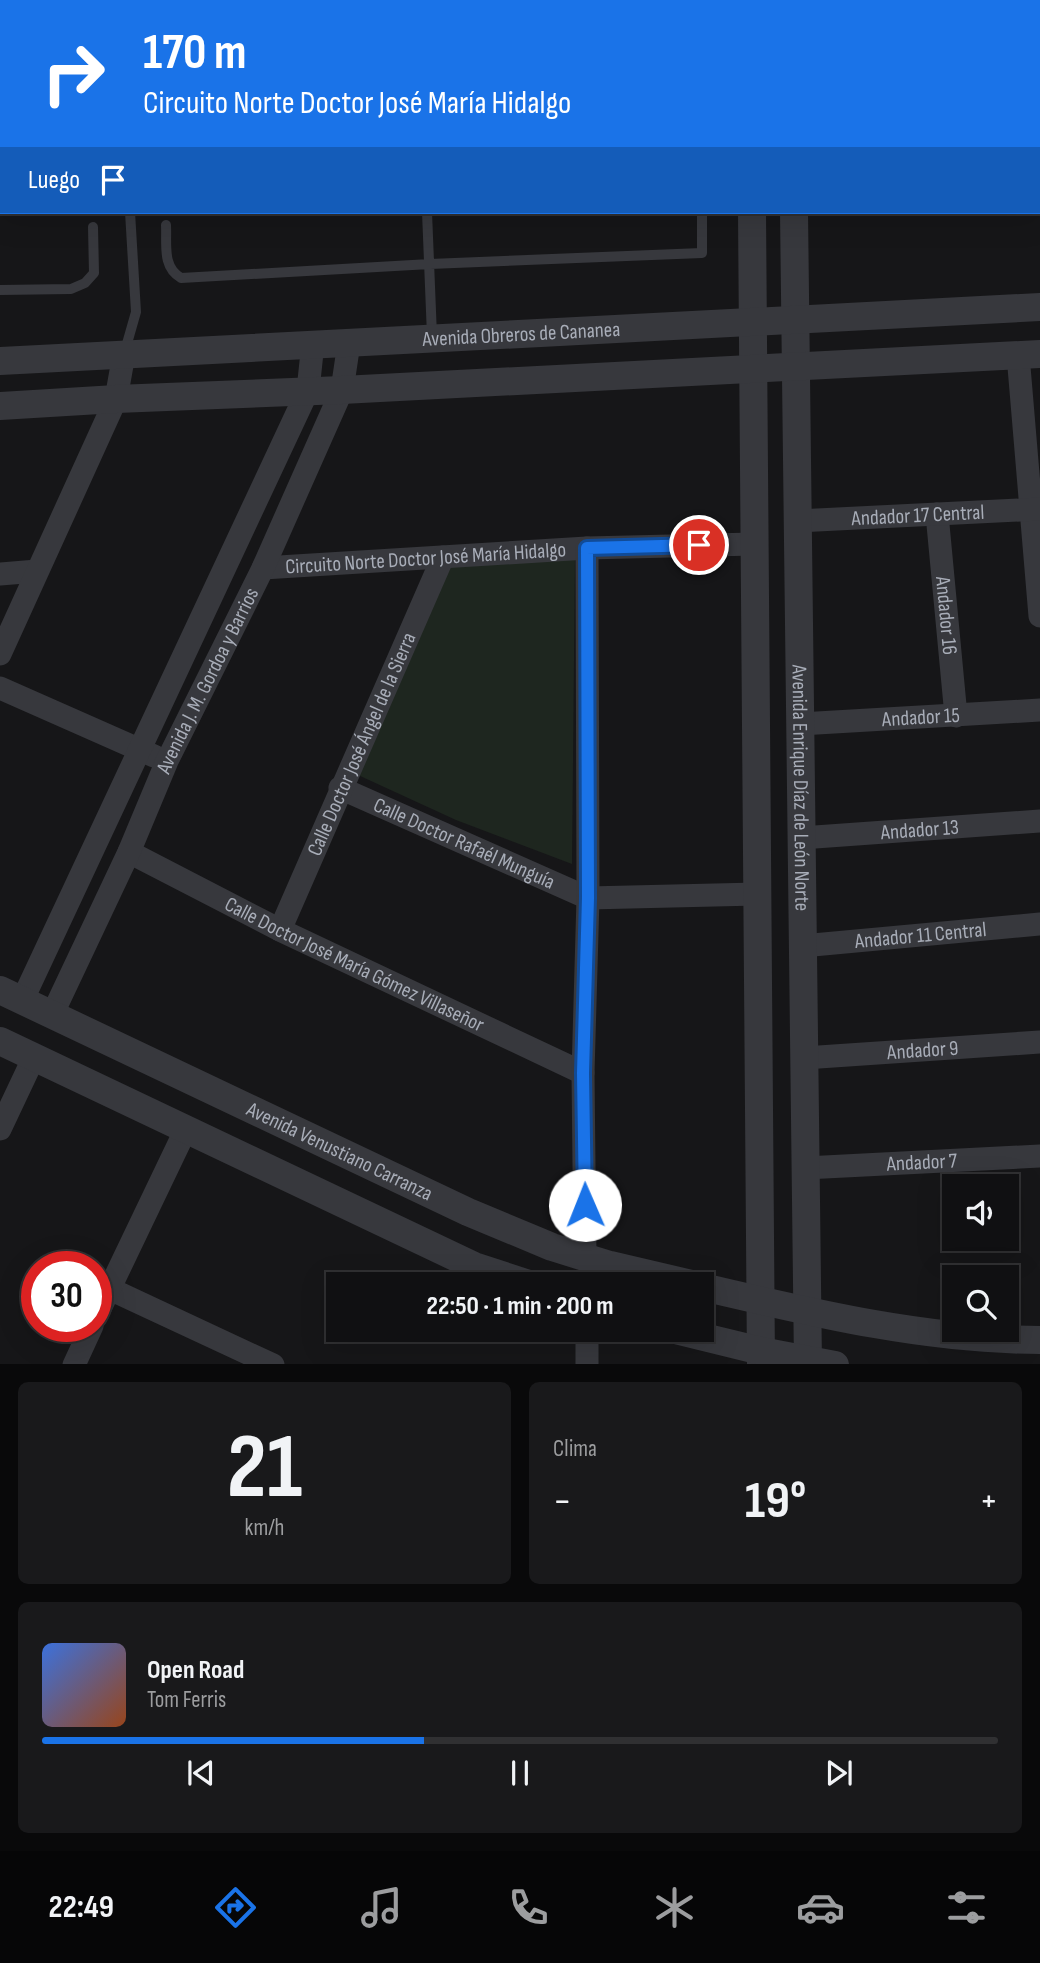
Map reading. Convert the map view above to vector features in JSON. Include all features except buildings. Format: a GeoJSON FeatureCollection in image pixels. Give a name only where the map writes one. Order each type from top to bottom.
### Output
{"type":"FeatureCollection","features":[{"type":"Feature","properties":{"kind":"street","name":"Avenida Enrique Díaz de León Norte"},"geometry":{"type":"LineString","coordinates":[[752,214],[761,1358]]}},
{"type":"Feature","properties":{"kind":"street","name":"Avenida Enrique Díaz de León Norte"},"geometry":{"type":"LineString","coordinates":[[794,214],[807,1363]]}},
{"type":"Feature","properties":{"kind":"street","name":"Avenida Obreros de Cananea"},"geometry":{"type":"LineString","coordinates":[[0,360],[1040,307]]}},
{"type":"Feature","properties":{"kind":"street","name":"Avenida J. M. Gordoa y Barrios"},"geometry":{"type":"LineString","coordinates":[[11,995],[140,751],[308,390],[313,343]]}},
{"type":"Feature","properties":{"kind":"street","name":"Avenida J. M. Gordoa y Barrios"},"geometry":{"type":"LineString","coordinates":[[52,1015],[129,852],[167,761],[263,568],[342,390],[349,343]]}},
{"type":"Feature","properties":{"kind":"street"},"geometry":{"type":"LineString","coordinates":[[0,654],[116,399],[124,354]]}},
{"type":"Feature","properties":{"kind":"street"},"geometry":{"type":"LineString","coordinates":[[0,406],[1029,355],[1040,616]]}},
{"type":"Feature","properties":{"kind":"street","name":"Andador 17 Central"},"geometry":{"type":"LineString","coordinates":[[797,521],[1035,509]]}},
{"type":"Feature","properties":{"kind":"street","name":"Andador 16"},"geometry":{"type":"LineString","coordinates":[[937,514],[956,716]]}},
{"type":"Feature","properties":{"kind":"street","name":"Circuito Norte Doctor José María Hidalgo"},"geometry":{"type":"LineString","coordinates":[[263,568],[587,548],[754,544]]}},
{"type":"Feature","properties":{"kind":"street"},"geometry":{"type":"LineString","coordinates":[[585,1257],[583,1073],[588,898],[587,548]]}},
{"type":"Feature","properties":{"kind":"street","name":"Calle Doctor José Ángel de la Sierra"},"geometry":{"type":"LineString","coordinates":[[280,930],[443,557]]}},
{"type":"Feature","properties":{"kind":"street"},"geometry":{"type":"LineString","coordinates":[[0,574],[37,571]]}},
{"type":"Feature","properties":{"kind":"street"},"geometry":{"type":"LineString","coordinates":[[0,688],[167,761]]}},
{"type":"Feature","properties":{"kind":"street","name":"Andador 15"},"geometry":{"type":"LineString","coordinates":[[800,724],[1040,710]]}},
{"type":"Feature","properties":{"kind":"street","name":"Calle Doctor Rafaél Munguía"},"geometry":{"type":"LineString","coordinates":[[341,788],[588,898],[757,894]]}},
{"type":"Feature","properties":{"kind":"street","name":"Andador 13"},"geometry":{"type":"LineString","coordinates":[[801,838],[1040,821]]}},
{"type":"Feature","properties":{"kind":"street","name":"Calle Doctor José María Gómez Villaseñor"},"geometry":{"type":"LineString","coordinates":[[129,852],[280,930],[583,1073]]}},
{"type":"Feature","properties":{"kind":"street","name":"Andador 11 Central"},"geometry":{"type":"LineString","coordinates":[[802,946],[1040,924]]}},
{"type":"Feature","properties":{"kind":"street","name":"Avenida Venustiano Carranza"},"geometry":{"type":"LineString","coordinates":[[11,995],[468,1212],[552,1247],[640,1272]]}},
{"type":"Feature","properties":{"kind":"street","name":"Andador 9"},"geometry":{"type":"LineString","coordinates":[[804,1058],[1040,1042]]}},
{"type":"Feature","properties":{"kind":"street"},"geometry":{"type":"LineString","coordinates":[[1,1045],[186,1129],[474,1266],[492,1272]]}},
{"type":"Feature","properties":{"kind":"street"},"geometry":{"type":"LineString","coordinates":[[0,1129],[34,1058]]}},
{"type":"Feature","properties":{"kind":"street"},"geometry":{"type":"LineString","coordinates":[[112,1285],[186,1129]]}},
{"type":"Feature","properties":{"kind":"street","name":"Andador 7"},"geometry":{"type":"LineString","coordinates":[[805,1168],[1040,1156]]}},
{"type":"Feature","properties":{"kind":"street"},"geometry":{"type":"LineString","coordinates":[[112,1290],[264,1363]]}},
{"type":"Feature","properties":{"kind":"street"},"geometry":{"type":"LineString","coordinates":[[714,1290],[894,1328],[953,1335],[1040,1340]]}},
{"type":"Feature","properties":{"kind":"street"},"geometry":{"type":"LineString","coordinates":[[74,1364],[84,1342]]}},
{"type":"Feature","properties":{"kind":"street"},"geometry":{"type":"LineString","coordinates":[[587,1342],[587,1364]]}},
{"type":"Feature","properties":{"kind":"street"},"geometry":{"type":"LineString","coordinates":[[712,1342],[761,1358],[835,1364]]}},
{"type":"Feature","properties":{"kind":"lane"},"geometry":{"type":"LineString","coordinates":[[124,354],[136,312],[130,214]]}},
{"type":"Feature","properties":{"kind":"lane"},"geometry":{"type":"LineString","coordinates":[[427,214],[432,339]]}},
{"type":"Feature","properties":{"kind":"lane"},"geometry":{"type":"LineString","coordinates":[[166,225],[167,262],[172,273],[181,278],[702,253],[702,214]]}},
{"type":"Feature","properties":{"kind":"lane"},"geometry":{"type":"LineString","coordinates":[[0,290],[71,289],[85,283],[94,272],[93,227]]}},
{"type":"Feature","properties":{"kind":"shaded area"},"geometry":{"type":"Polygon","coordinates":[[[575,555],[572,864],[456,820],[358,775],[449,562],[575,555]]]}},
{"type":"Feature","properties":{"kind":"route"},"geometry":{"type":"LineString","coordinates":[[585,1205],[583,1073],[588,898],[587,548],[699,545]]}}]}
